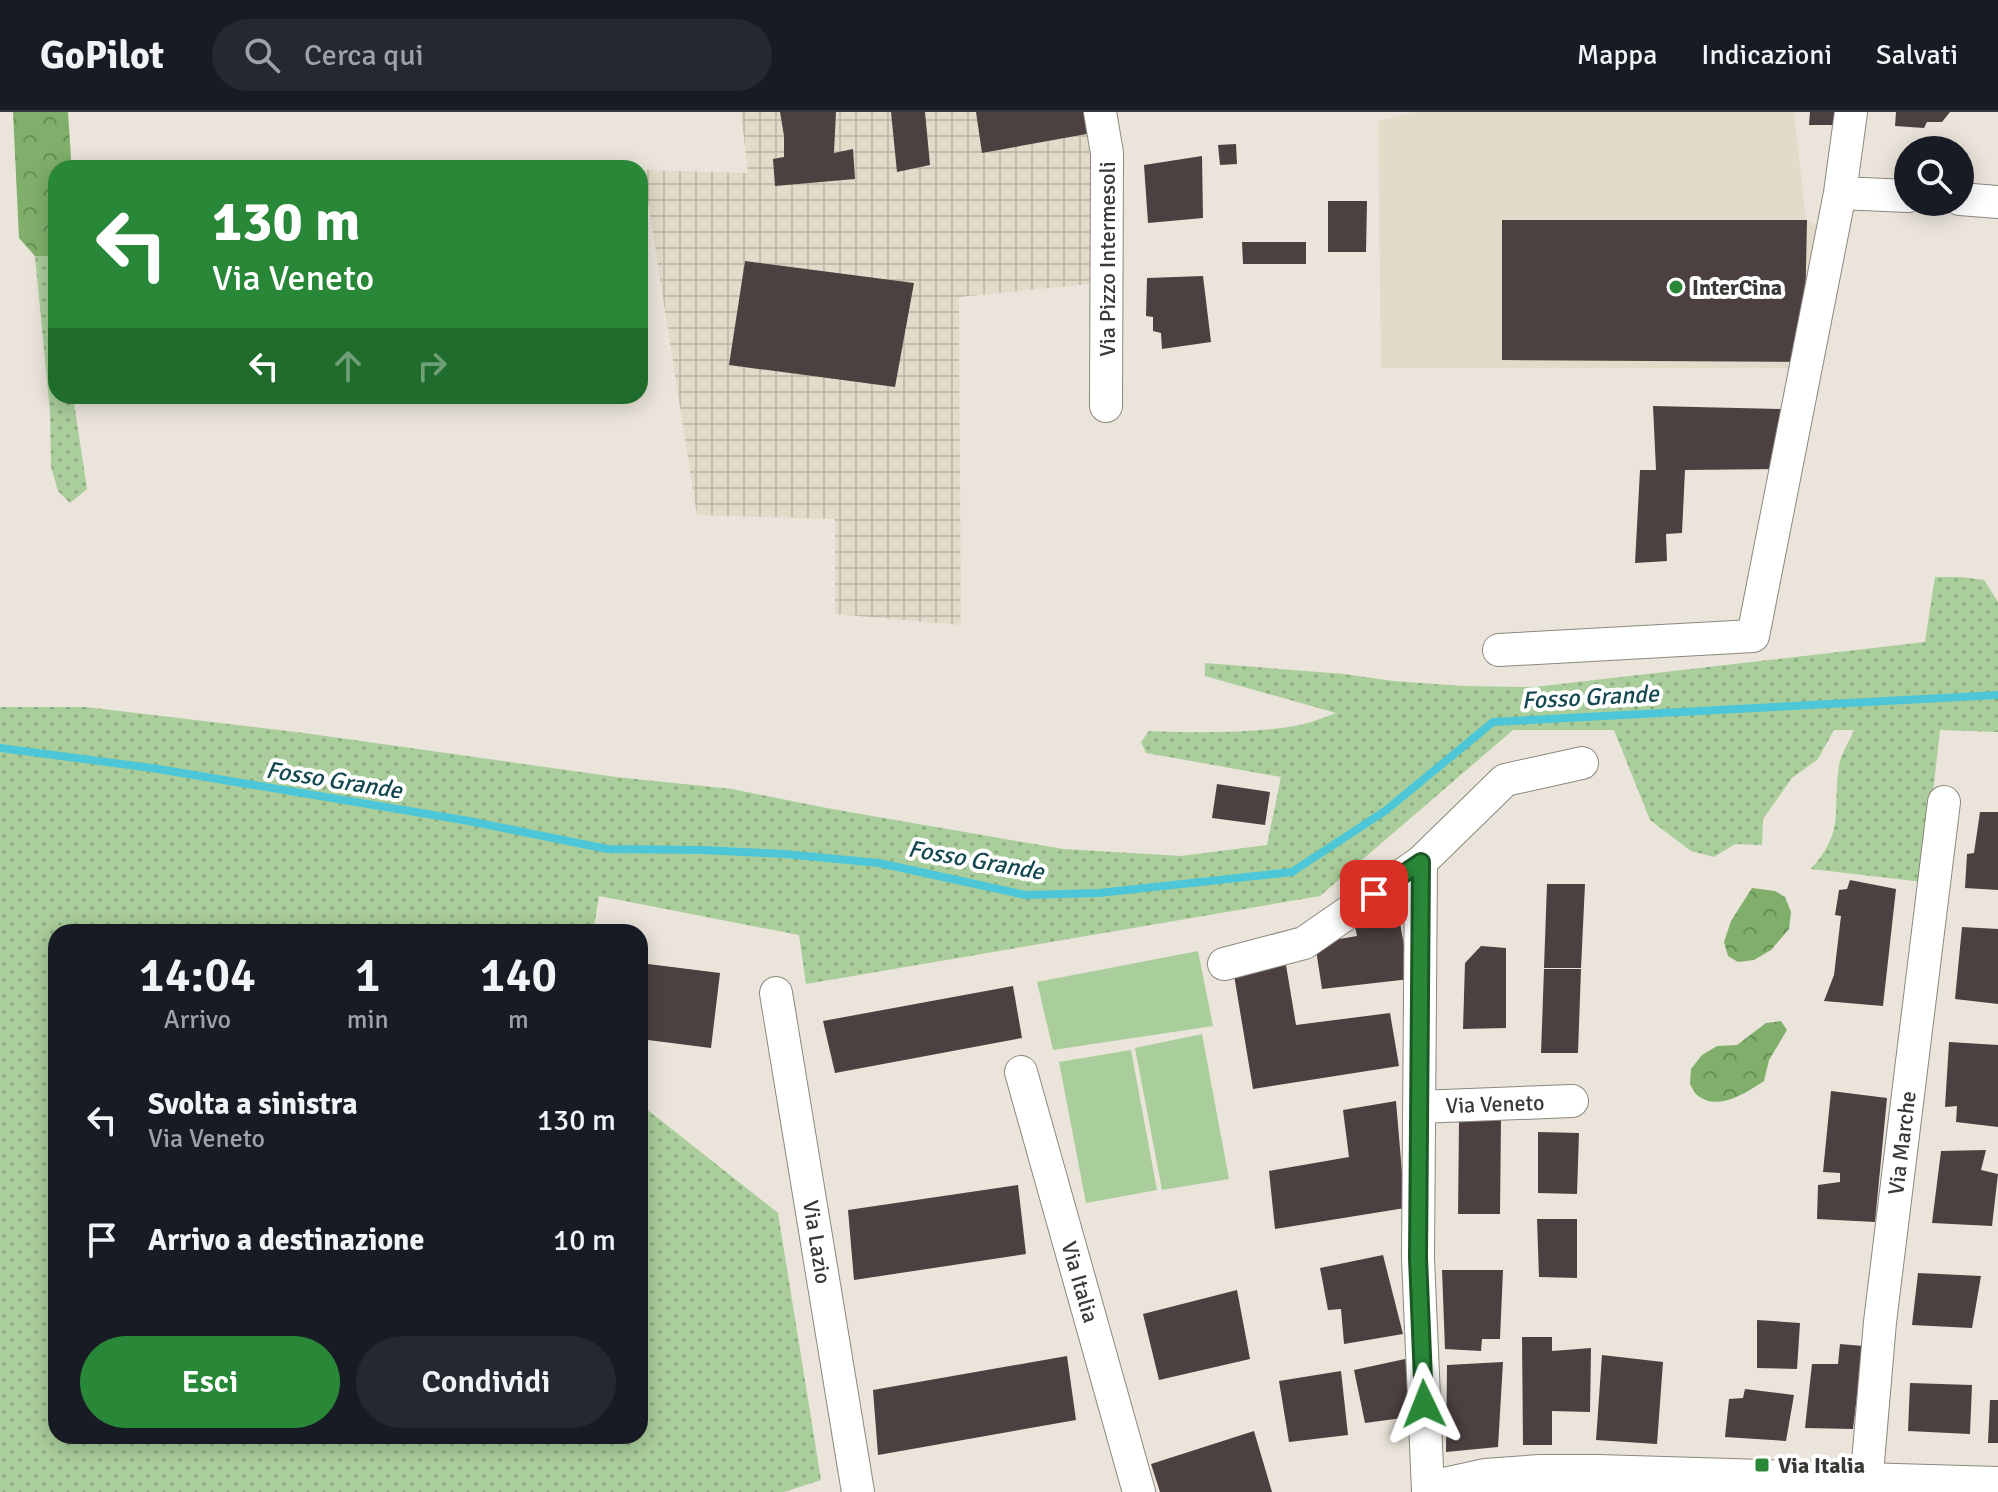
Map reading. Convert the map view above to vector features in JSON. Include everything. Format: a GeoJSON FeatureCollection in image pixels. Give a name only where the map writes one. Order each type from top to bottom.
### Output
{"type":"FeatureCollection","features":[{"type":"Feature","properties":{"kind":"main road"},"geometry":{"type":"LineString","coordinates":[[1436,1492],[1486,1481],[1540,1477],[1681,1485],[1998,1489]]}},
{"type":"Feature","properties":{"kind":"street","name":"Via Pizzo Intermesoli"},"geometry":{"type":"LineString","coordinates":[[1100,112],[1107,153],[1106,406]]}},
{"type":"Feature","properties":{"kind":"street"},"geometry":{"type":"LineString","coordinates":[[1499,650],[1753,636],[1840,193],[1851,112]]}},
{"type":"Feature","properties":{"kind":"street"},"geometry":{"type":"LineString","coordinates":[[1840,193],[1894,195]]}},
{"type":"Feature","properties":{"kind":"street"},"geometry":{"type":"LineString","coordinates":[[1974,200],[1998,202]]}},
{"type":"Feature","properties":{"kind":"street"},"geometry":{"type":"LineString","coordinates":[[1224,964],[1304,943],[1421,862],[1505,780],[1582,763]]}},
{"type":"Feature","properties":{"kind":"street","name":"Via Marche"},"geometry":{"type":"LineString","coordinates":[[1841,1487],[1880,1322],[1944,802]]}},
{"type":"Feature","properties":{"kind":"street","name":"Via Veneto"},"geometry":{"type":"LineString","coordinates":[[1421,862],[1418,1258],[1428,1492]]}},
{"type":"Feature","properties":{"kind":"street","name":"Via Lazio"},"geometry":{"type":"LineString","coordinates":[[776,993],[858,1492]]}},
{"type":"Feature","properties":{"kind":"street","name":"Via Italia"},"geometry":{"type":"LineString","coordinates":[[1021,1072],[1139,1492]]}},
{"type":"Feature","properties":{"kind":"street","name":"Via Veneto"},"geometry":{"type":"LineString","coordinates":[[1419,1107],[1572,1101]]}},
{"type":"Feature","properties":{"kind":"shaded area"},"geometry":{"type":"Polygon","coordinates":[[[741,112],[1094,112],[1100,283],[959,297],[961,625],[835,614],[835,519],[697,515],[648,202],[648,170],[748,173],[741,112]]]}},
{"type":"Feature","properties":{"kind":"shaded area"},"geometry":{"type":"Polygon","coordinates":[[[1414,112],[1794,112],[1806,220],[1821,226],[1804,368],[1381,368],[1378,121],[1414,112]]]}},
{"type":"Feature","properties":{"kind":"green space"},"geometry":{"type":"Polygon","coordinates":[[[13,112],[68,112],[71,160],[48,160],[48,256],[35,256],[19,238],[13,112]]]}},
{"type":"Feature","properties":{"kind":"green space"},"geometry":{"type":"Polygon","coordinates":[[[35,256],[48,256],[48,391],[35,256]]]}},
{"type":"Feature","properties":{"kind":"green space"},"geometry":{"type":"Polygon","coordinates":[[[49,404],[74,404],[87,489],[70,503],[58,491],[51,467],[49,404]]]}},
{"type":"Feature","properties":{"kind":"green space"},"geometry":{"type":"Polygon","coordinates":[[[1935,577],[1984,580],[1998,602],[1998,732],[1940,730],[1923,882],[1811,869],[1829,843],[1833,831],[1839,766],[1854,730],[1834,730],[1818,759],[1792,778],[1763,819],[1762,845],[1735,844],[1714,857],[1691,851],[1650,820],[1614,730],[1513,730],[1320,896],[806,984],[799,935],[599,896],[594,924],[48,924],[48,1444],[648,1444],[648,1110],[778,1213],[821,1480],[784,1492],[0,1492],[0,707],[86,707],[304,733],[616,777],[732,789],[1063,849],[1181,856],[1267,845],[1281,777],[1146,753],[1141,742],[1149,731],[1263,730],[1300,725],[1336,713],[1205,676],[1205,663],[1393,681],[1534,687],[1925,642],[1935,577]]]}},
{"type":"Feature","properties":{"kind":"green space"},"geometry":{"type":"Polygon","coordinates":[[[1752,888],[1775,891],[1785,897],[1791,912],[1789,929],[1771,950],[1754,960],[1738,962],[1728,956],[1724,942],[1731,921],[1752,888]]]}},
{"type":"Feature","properties":{"kind":"green space"},"geometry":{"type":"Polygon","coordinates":[[[1198,951],[1213,1026],[1053,1050],[1037,982],[1198,951]]]}},
{"type":"Feature","properties":{"kind":"green space"},"geometry":{"type":"Polygon","coordinates":[[[1781,1021],[1787,1030],[1769,1060],[1764,1081],[1723,1101],[1705,1100],[1696,1094],[1690,1084],[1691,1069],[1702,1055],[1717,1046],[1737,1045],[1766,1023],[1781,1021]]]}},
{"type":"Feature","properties":{"kind":"green space"},"geometry":{"type":"Polygon","coordinates":[[[1202,1034],[1229,1179],[1162,1190],[1135,1048],[1202,1034]]]}},
{"type":"Feature","properties":{"kind":"green space"},"geometry":{"type":"Polygon","coordinates":[[[1131,1050],[1157,1190],[1086,1203],[1059,1062],[1131,1050]]]}},
{"type":"Feature","properties":{"kind":"building"},"geometry":{"type":"Polygon","coordinates":[[[780,112],[836,112],[834,153],[853,149],[855,179],[775,186],[773,159],[784,157],[780,112]]]}},
{"type":"Feature","properties":{"kind":"building"},"geometry":{"type":"Polygon","coordinates":[[[891,112],[925,112],[930,165],[897,172],[891,112]]]}},
{"type":"Feature","properties":{"kind":"building"},"geometry":{"type":"Polygon","coordinates":[[[976,112],[1088,112],[1092,133],[982,153],[976,112]]]}},
{"type":"Feature","properties":{"kind":"building"},"geometry":{"type":"Polygon","coordinates":[[[1810,112],[1846,112],[1843,125],[1809,125],[1810,112]]]}},
{"type":"Feature","properties":{"kind":"building"},"geometry":{"type":"Polygon","coordinates":[[[1896,112],[1950,112],[1942,122],[1927,122],[1924,128],[1895,126],[1896,112]]]}},
{"type":"Feature","properties":{"kind":"building"},"geometry":{"type":"Polygon","coordinates":[[[1236,144],[1237,164],[1220,165],[1218,145],[1236,144]]]}},
{"type":"Feature","properties":{"kind":"building"},"geometry":{"type":"Polygon","coordinates":[[[1202,156],[1203,218],[1148,223],[1144,165],[1202,156]]]}},
{"type":"Feature","properties":{"kind":"building"},"geometry":{"type":"Polygon","coordinates":[[[1328,201],[1367,201],[1366,252],[1328,252],[1328,201]]]}},
{"type":"Feature","properties":{"kind":"building"},"geometry":{"type":"Polygon","coordinates":[[[1502,220],[1807,220],[1804,362],[1502,360],[1502,220]]]}},
{"type":"Feature","properties":{"kind":"building"},"geometry":{"type":"Polygon","coordinates":[[[1242,242],[1306,242],[1306,264],[1243,264],[1242,242]]]}},
{"type":"Feature","properties":{"kind":"building"},"geometry":{"type":"Polygon","coordinates":[[[745,261],[914,283],[895,387],[729,365],[745,261]]]}},
{"type":"Feature","properties":{"kind":"building"},"geometry":{"type":"Polygon","coordinates":[[[1203,276],[1211,342],[1162,349],[1161,333],[1153,331],[1153,317],[1146,316],[1147,278],[1203,276]]]}},
{"type":"Feature","properties":{"kind":"building"},"geometry":{"type":"Polygon","coordinates":[[[1653,406],[1782,409],[1786,469],[1685,470],[1682,533],[1666,534],[1667,561],[1635,563],[1640,470],[1656,470],[1653,406]]]}},
{"type":"Feature","properties":{"kind":"building"},"geometry":{"type":"Polygon","coordinates":[[[1217,784],[1270,792],[1265,825],[1212,818],[1217,784]]]}},
{"type":"Feature","properties":{"kind":"building"},"geometry":{"type":"Polygon","coordinates":[[[1980,812],[1998,812],[1998,890],[1965,888],[1967,854],[1974,853],[1980,812]]]}},
{"type":"Feature","properties":{"kind":"building"},"geometry":{"type":"Polygon","coordinates":[[[1850,880],[1896,889],[1883,1006],[1824,1001],[1834,975],[1841,916],[1835,915],[1839,890],[1847,889],[1850,880]]]}},
{"type":"Feature","properties":{"kind":"building"},"geometry":{"type":"Polygon","coordinates":[[[1547,884],[1585,884],[1581,968],[1544,968],[1547,884]]]}},
{"type":"Feature","properties":{"kind":"building"},"geometry":{"type":"Polygon","coordinates":[[[1399,917],[1410,979],[1322,989],[1315,943],[1357,936],[1354,922],[1399,917]]]}},
{"type":"Feature","properties":{"kind":"building"},"geometry":{"type":"Polygon","coordinates":[[[1962,927],[1998,929],[1998,1004],[1955,999],[1962,927]]]}},
{"type":"Feature","properties":{"kind":"building"},"geometry":{"type":"Polygon","coordinates":[[[1481,946],[1506,948],[1506,1028],[1463,1029],[1465,963],[1481,946]]]}},
{"type":"Feature","properties":{"kind":"building"},"geometry":{"type":"Polygon","coordinates":[[[648,964],[720,973],[711,1048],[648,1040],[648,964]]]}},
{"type":"Feature","properties":{"kind":"building"},"geometry":{"type":"Polygon","coordinates":[[[1286,965],[1296,1025],[1390,1013],[1399,1066],[1253,1089],[1234,975],[1286,965]]]}},
{"type":"Feature","properties":{"kind":"building"},"geometry":{"type":"Polygon","coordinates":[[[1544,969],[1581,969],[1578,1053],[1541,1053],[1544,969]]]}},
{"type":"Feature","properties":{"kind":"building"},"geometry":{"type":"Polygon","coordinates":[[[1013,986],[1022,1038],[835,1073],[823,1021],[1013,986]]]}},
{"type":"Feature","properties":{"kind":"building"},"geometry":{"type":"Polygon","coordinates":[[[1949,1042],[1998,1045],[1998,1127],[1956,1122],[1957,1106],[1945,1107],[1949,1042]]]}},
{"type":"Feature","properties":{"kind":"building"},"geometry":{"type":"Polygon","coordinates":[[[1831,1091],[1887,1098],[1875,1222],[1817,1219],[1818,1185],[1840,1182],[1840,1173],[1823,1172],[1831,1091]]]}},
{"type":"Feature","properties":{"kind":"building"},"geometry":{"type":"Polygon","coordinates":[[[1396,1101],[1405,1208],[1275,1229],[1269,1171],[1349,1157],[1343,1110],[1396,1101]]]}},
{"type":"Feature","properties":{"kind":"building"},"geometry":{"type":"Polygon","coordinates":[[[1501,1117],[1500,1214],[1458,1214],[1459,1120],[1501,1117]]]}},
{"type":"Feature","properties":{"kind":"building"},"geometry":{"type":"Polygon","coordinates":[[[1538,1132],[1579,1133],[1577,1194],[1538,1193],[1538,1132]]]}},
{"type":"Feature","properties":{"kind":"building"},"geometry":{"type":"Polygon","coordinates":[[[1986,1150],[1981,1170],[1998,1174],[1992,1226],[1932,1223],[1941,1151],[1986,1150]]]}},
{"type":"Feature","properties":{"kind":"building"},"geometry":{"type":"Polygon","coordinates":[[[1018,1185],[1026,1254],[854,1280],[848,1210],[1018,1185]]]}},
{"type":"Feature","properties":{"kind":"building"},"geometry":{"type":"Polygon","coordinates":[[[1537,1219],[1577,1219],[1577,1278],[1539,1277],[1537,1219]]]}},
{"type":"Feature","properties":{"kind":"building"},"geometry":{"type":"Polygon","coordinates":[[[1383,1255],[1403,1334],[1344,1344],[1341,1309],[1328,1310],[1320,1268],[1383,1255]]]}},
{"type":"Feature","properties":{"kind":"building"},"geometry":{"type":"Polygon","coordinates":[[[1442,1270],[1503,1270],[1500,1339],[1482,1339],[1481,1351],[1445,1349],[1442,1270]]]}},
{"type":"Feature","properties":{"kind":"building"},"geometry":{"type":"Polygon","coordinates":[[[1918,1273],[1981,1276],[1972,1328],[1912,1325],[1918,1273]]]}},
{"type":"Feature","properties":{"kind":"building"},"geometry":{"type":"Polygon","coordinates":[[[1237,1290],[1250,1359],[1159,1380],[1143,1314],[1237,1290]]]}},
{"type":"Feature","properties":{"kind":"building"},"geometry":{"type":"Polygon","coordinates":[[[1757,1320],[1800,1323],[1797,1369],[1757,1368],[1757,1320]]]}},
{"type":"Feature","properties":{"kind":"building"},"geometry":{"type":"Polygon","coordinates":[[[1522,1337],[1552,1337],[1552,1351],[1591,1348],[1590,1412],[1552,1411],[1552,1445],[1523,1445],[1522,1337]]]}},
{"type":"Feature","properties":{"kind":"building"},"geometry":{"type":"Polygon","coordinates":[[[1840,1344],[1863,1346],[1853,1429],[1805,1428],[1812,1364],[1838,1364],[1840,1344]]]}},
{"type":"Feature","properties":{"kind":"building"},"geometry":{"type":"Polygon","coordinates":[[[1602,1355],[1663,1362],[1657,1444],[1596,1440],[1602,1355]]]}},
{"type":"Feature","properties":{"kind":"building"},"geometry":{"type":"Polygon","coordinates":[[[1067,1356],[1076,1420],[878,1455],[873,1390],[1067,1356]]]}},
{"type":"Feature","properties":{"kind":"building"},"geometry":{"type":"Polygon","coordinates":[[[1405,1359],[1417,1416],[1365,1423],[1354,1370],[1405,1359]]]}},
{"type":"Feature","properties":{"kind":"building"},"geometry":{"type":"Polygon","coordinates":[[[1503,1362],[1498,1447],[1446,1452],[1447,1365],[1503,1362]]]}},
{"type":"Feature","properties":{"kind":"building"},"geometry":{"type":"Polygon","coordinates":[[[1341,1371],[1348,1435],[1289,1442],[1279,1381],[1341,1371]]]}},
{"type":"Feature","properties":{"kind":"building"},"geometry":{"type":"Polygon","coordinates":[[[1910,1383],[1972,1385],[1970,1434],[1908,1431],[1910,1383]]]}},
{"type":"Feature","properties":{"kind":"building"},"geometry":{"type":"Polygon","coordinates":[[[1745,1389],[1794,1395],[1786,1441],[1725,1437],[1729,1399],[1743,1398],[1745,1389]]]}},
{"type":"Feature","properties":{"kind":"building"},"geometry":{"type":"Polygon","coordinates":[[[1990,1400],[1998,1400],[1998,1443],[1988,1443],[1990,1400]]]}},
{"type":"Feature","properties":{"kind":"building"},"geometry":{"type":"Polygon","coordinates":[[[1254,1431],[1272,1492],[1160,1492],[1151,1464],[1254,1431]]]}},
{"type":"Feature","properties":{"kind":"waterway","name":"Fosso Grande"},"geometry":{"type":"LineString","coordinates":[[0,748],[152,768],[469,821],[607,849],[784,854],[879,863],[1025,895],[1099,893],[1292,872],[1385,811],[1493,722],[1998,695]]}},
{"type":"Feature","properties":{"kind":"place","name":"InterCina"},"geometry":{"type":"Point","coordinates":[1676,287]}},
{"type":"Feature","properties":{"kind":"place","name":"Via Italia"},"geometry":{"type":"Point","coordinates":[1762,1465]}},
{"type":"Feature","properties":{"kind":"route"},"geometry":{"type":"LineString","coordinates":[[1374,894],[1421,862],[1418,1258],[1424,1404]]}}]}
